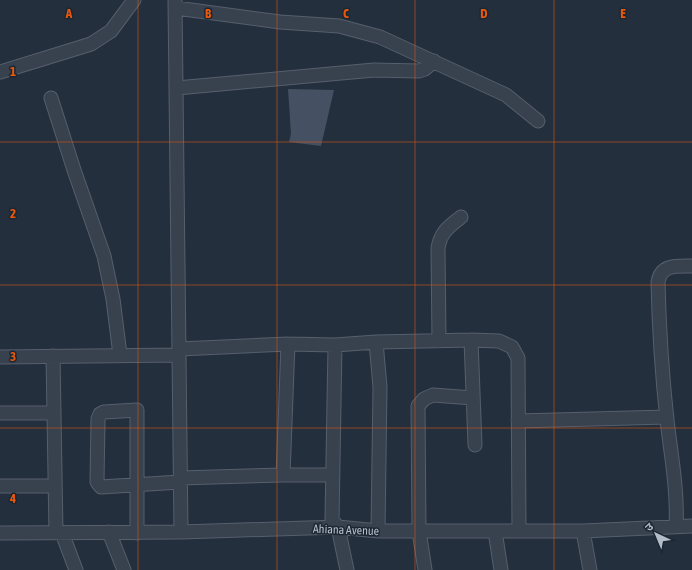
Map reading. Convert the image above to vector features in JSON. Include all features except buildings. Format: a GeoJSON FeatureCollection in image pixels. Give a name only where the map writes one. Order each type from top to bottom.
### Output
{"type":"FeatureCollection","features":[{"type":"Feature","properties":{"kind":"street"},"geometry":{"type":"LineString","coordinates":[[0,72],[91,44],[111,31],[134,0]]}},
{"type":"Feature","properties":{"kind":"street"},"geometry":{"type":"LineString","coordinates":[[181,532],[176,4],[280,22],[339,26],[380,37],[506,95],[538,121]]}},
{"type":"Feature","properties":{"kind":"street"},"geometry":{"type":"LineString","coordinates":[[176,88],[374,70],[419,71],[425,69],[434,61]]}},
{"type":"Feature","properties":{"kind":"street"},"geometry":{"type":"LineString","coordinates":[[51,98],[104,256],[114,299],[120,355]]}},
{"type":"Feature","properties":{"kind":"street"},"geometry":{"type":"LineString","coordinates":[[439,341],[438,248],[440,237],[461,217]]}},
{"type":"Feature","properties":{"kind":"street"},"geometry":{"type":"LineString","coordinates":[[676,527],[677,510],[659,327],[659,275],[670,267],[692,266]]}},
{"type":"Feature","properties":{"kind":"street"},"geometry":{"type":"LineString","coordinates":[[471,340],[475,444]]}},
{"type":"Feature","properties":{"kind":"street"},"geometry":{"type":"LineString","coordinates":[[0,357],[120,355],[288,344],[335,345],[376,342],[471,340],[499,341],[512,347],[518,358],[519,531]]}},
{"type":"Feature","properties":{"kind":"street"},"geometry":{"type":"LineString","coordinates":[[376,342],[380,387],[378,531]]}},
{"type":"Feature","properties":{"kind":"street"},"geometry":{"type":"LineString","coordinates":[[283,475],[288,344]]}},
{"type":"Feature","properties":{"kind":"street"},"geometry":{"type":"LineString","coordinates":[[335,345],[332,520],[338,528],[347,570]]}},
{"type":"Feature","properties":{"kind":"street"},"geometry":{"type":"LineString","coordinates":[[52,356],[55,486],[59,533],[76,570]]}},
{"type":"Feature","properties":{"kind":"street"},"geometry":{"type":"LineString","coordinates":[[425,570],[419,531],[418,406],[424,399],[433,395],[473,398]]}},
{"type":"Feature","properties":{"kind":"street"},"geometry":{"type":"LineString","coordinates":[[137,532],[137,484],[137,410],[104,412],[100,414],[98,419],[97,482],[101,487],[137,484],[180,480],[283,475],[333,475]]}},
{"type":"Feature","properties":{"kind":"street"},"geometry":{"type":"LineString","coordinates":[[0,413],[54,413]]}},
{"type":"Feature","properties":{"kind":"street"},"geometry":{"type":"LineString","coordinates":[[518,421],[667,417]]}},
{"type":"Feature","properties":{"kind":"street"},"geometry":{"type":"LineString","coordinates":[[0,486],[55,486]]}},
{"type":"Feature","properties":{"kind":"street","name":"Ahiana Avenue"},"geometry":{"type":"LineString","coordinates":[[0,533],[181,532],[338,528],[378,531],[519,531],[692,526]]}},
{"type":"Feature","properties":{"kind":"street"},"geometry":{"type":"LineString","coordinates":[[583,530],[590,570]]}},
{"type":"Feature","properties":{"kind":"street"},"geometry":{"type":"LineString","coordinates":[[495,531],[501,570]]}},
{"type":"Feature","properties":{"kind":"street"},"geometry":{"type":"LineString","coordinates":[[109,532],[124,570]]}}]}
